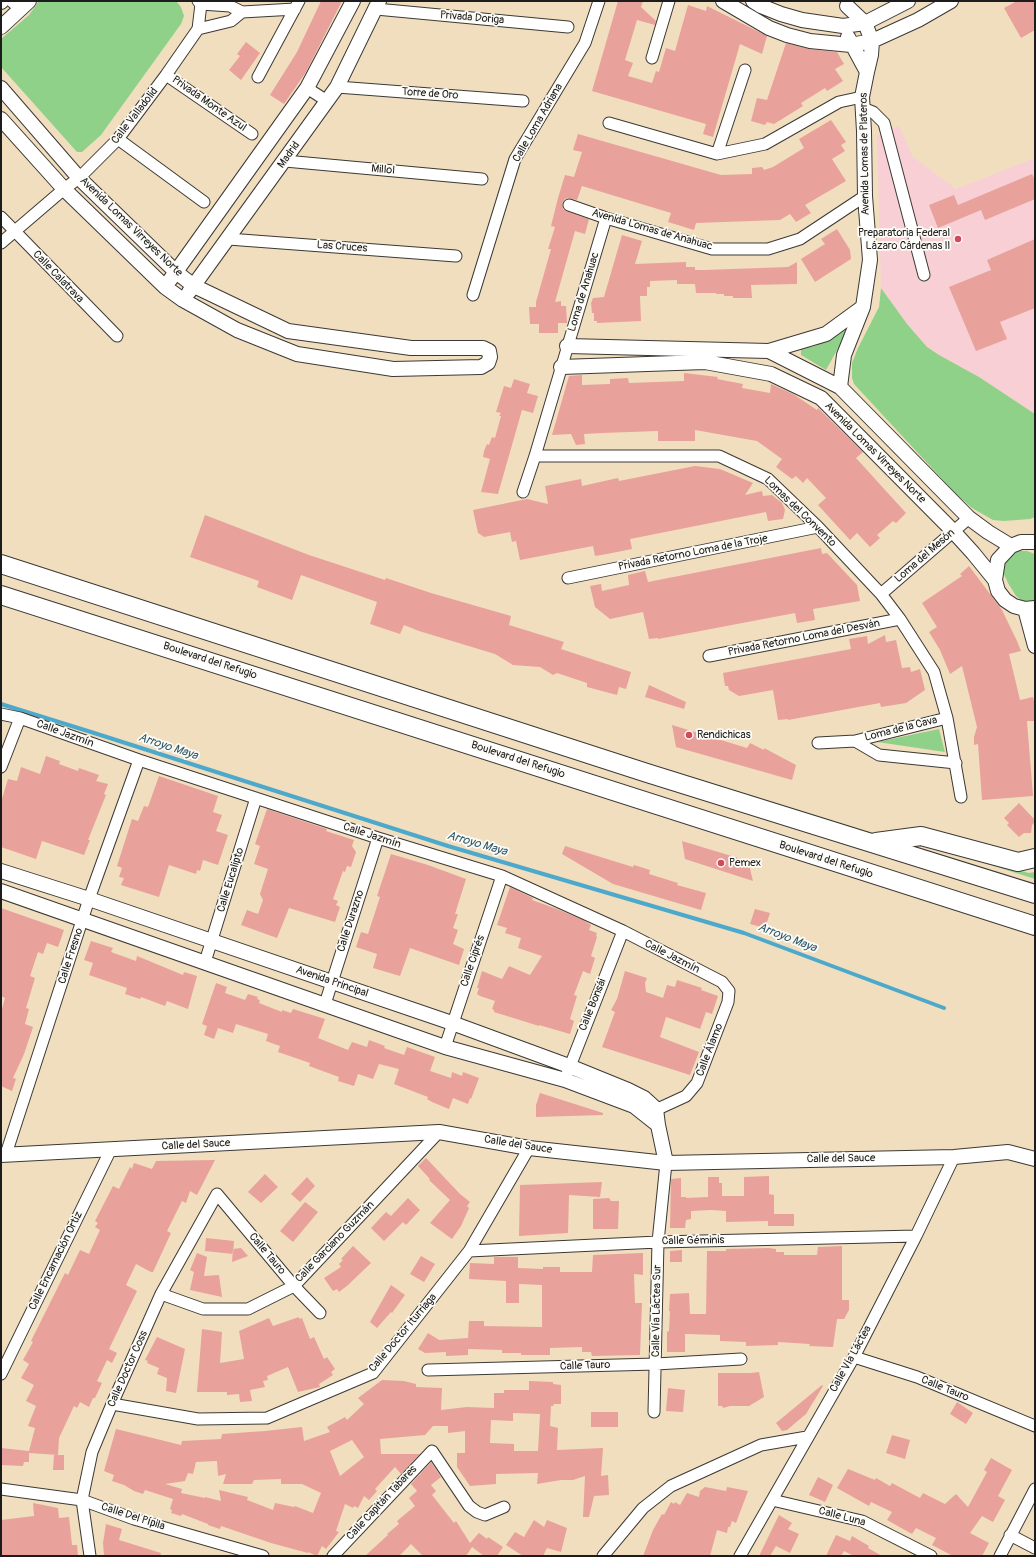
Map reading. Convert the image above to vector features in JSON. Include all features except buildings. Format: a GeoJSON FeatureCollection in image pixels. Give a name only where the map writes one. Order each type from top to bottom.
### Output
{"type":"FeatureCollection","features":[{"type":"Feature","properties":{"kind":"main road"},"geometry":{"type":"LineString","coordinates":[[1,564],[634,768],[1035,894]]}},
{"type":"Feature","properties":{"kind":"main road","name":"Boulevard del Refugio"},"geometry":{"type":"LineString","coordinates":[[1,595],[1035,926]]}},
{"type":"Feature","properties":{"kind":"main road"},"geometry":{"type":"LineString","coordinates":[[870,842],[921,836],[1018,862],[1035,858]]}},
{"type":"Feature","properties":{"kind":"street"},"geometry":{"type":"LineString","coordinates":[[165,287],[307,88],[353,1]]}},
{"type":"Feature","properties":{"kind":"street","name":"Calle Loma Adriana"},"geometry":{"type":"LineString","coordinates":[[473,295],[515,159],[585,43],[599,1]]}},
{"type":"Feature","properties":{"kind":"street"},"geometry":{"type":"LineString","coordinates":[[652,58],[669,1]]}},
{"type":"Feature","properties":{"kind":"street"},"geometry":{"type":"LineString","coordinates":[[723,1],[769,28],[787,35],[810,41],[851,45],[872,41],[918,20],[951,1]]}},
{"type":"Feature","properties":{"kind":"street"},"geometry":{"type":"LineString","coordinates":[[752,1],[781,14],[802,20],[843,26],[865,22],[908,1]]}},
{"type":"Feature","properties":{"kind":"street"},"geometry":{"type":"LineString","coordinates":[[199,3],[230,6],[242,12]]}},
{"type":"Feature","properties":{"kind":"street","name":"Calle Valladolid"},"geometry":{"type":"LineString","coordinates":[[1,243],[79,178],[118,139],[198,29],[199,3]]}},
{"type":"Feature","properties":{"kind":"street"},"geometry":{"type":"LineString","coordinates":[[847,3],[865,22],[872,41]]}},
{"type":"Feature","properties":{"kind":"street"},"geometry":{"type":"LineString","coordinates":[[847,3],[843,26],[851,45],[866,72]]}},
{"type":"Feature","properties":{"kind":"street"},"geometry":{"type":"LineString","coordinates":[[1,27],[20,4]]}},
{"type":"Feature","properties":{"kind":"street"},"geometry":{"type":"LineString","coordinates":[[198,29],[231,21],[242,12],[297,5]]}},
{"type":"Feature","properties":{"kind":"street"},"geometry":{"type":"LineString","coordinates":[[258,77],[297,5]]}},
{"type":"Feature","properties":{"kind":"street","name":"Privada Doriga"},"geometry":{"type":"LineString","coordinates":[[378,5],[568,26]]}},
{"type":"Feature","properties":{"kind":"street","name":"Madrid"},"geometry":{"type":"LineString","coordinates":[[183,300],[285,161],[337,87],[378,5]]}},
{"type":"Feature","properties":{"kind":"street","name":"Avenida Lomas de Plateros"},"geometry":{"type":"LineString","coordinates":[[840,387],[844,355],[863,307],[870,260],[865,196],[863,102],[866,72],[872,55],[872,41]]}},
{"type":"Feature","properties":{"kind":"street"},"geometry":{"type":"LineString","coordinates":[[717,154],[745,70]]}},
{"type":"Feature","properties":{"kind":"street","name":"Privada Monte Azul"},"geometry":{"type":"LineString","coordinates":[[166,75],[252,134]]}},
{"type":"Feature","properties":{"kind":"street","name":"Torre de Oro"},"geometry":{"type":"LineString","coordinates":[[337,87],[523,101]]}},
{"type":"Feature","properties":{"kind":"street","name":"Avenida Lomas Virreyes Norte"},"geometry":{"type":"LineString","coordinates":[[1,88],[79,178],[176,272],[194,286],[288,331],[411,348],[483,348],[489,351],[490,357],[488,363],[481,366],[393,369],[296,354],[237,330],[183,300],[165,287],[64,189],[1,119]]}},
{"type":"Feature","properties":{"kind":"street"},"geometry":{"type":"LineString","coordinates":[[307,88],[327,101]]}},
{"type":"Feature","properties":{"kind":"street"},"geometry":{"type":"LineString","coordinates":[[609,123],[717,154],[765,144],[839,102],[863,102],[884,123],[924,275]]}},
{"type":"Feature","properties":{"kind":"street"},"geometry":{"type":"LineString","coordinates":[[118,139],[204,202]]}},
{"type":"Feature","properties":{"kind":"street","name":"Millol"},"geometry":{"type":"LineString","coordinates":[[285,161],[482,179]]}},
{"type":"Feature","properties":{"kind":"street","name":"Avenida Lomas de Anahuac"},"geometry":{"type":"LineString","coordinates":[[569,205],[606,218],[712,249],[768,249],[800,239],[865,196]]}},
{"type":"Feature","properties":{"kind":"street","name":"Calle Calatrava"},"geometry":{"type":"LineString","coordinates":[[1,217],[116,336]]}},
{"type":"Feature","properties":{"kind":"street","name":"Loma de Anahuac"},"geometry":{"type":"LineString","coordinates":[[561,367],[606,218]]}},
{"type":"Feature","properties":{"kind":"street","name":"Las Cruces"},"geometry":{"type":"LineString","coordinates":[[228,239],[456,256]]}},
{"type":"Feature","properties":{"kind":"street"},"geometry":{"type":"LineString","coordinates":[[769,351],[826,334],[863,307]]}},
{"type":"Feature","properties":{"kind":"street","name":"Avenida Lomas Virreyes Norte"},"geometry":{"type":"LineString","coordinates":[[567,346],[769,351],[840,387],[969,518],[1011,546]]}},
{"type":"Feature","properties":{"kind":"street","name":"Avenida Lomas Virreyes Norte"},"geometry":{"type":"LineString","coordinates":[[561,367],[705,362],[771,374],[821,398],[974,553],[995,580],[998,591],[1005,600],[1014,606],[1030,609]]}},
{"type":"Feature","properties":{"kind":"street"},"geometry":{"type":"LineString","coordinates":[[523,492],[561,367]]}},
{"type":"Feature","properties":{"kind":"street","name":"Lomas del Convento"},"geometry":{"type":"LineString","coordinates":[[535,456],[719,456],[768,479],[818,527],[881,594],[900,619],[934,672],[947,718],[961,796]]}},
{"type":"Feature","properties":{"kind":"street","name":"Loma del Mesón"},"geometry":{"type":"LineString","coordinates":[[881,594],[969,518]]}},
{"type":"Feature","properties":{"kind":"street","name":"Privada Retorno Loma de la Troje"},"geometry":{"type":"LineString","coordinates":[[568,578],[818,527]]}},
{"type":"Feature","properties":{"kind":"street"},"geometry":{"type":"LineString","coordinates":[[995,580],[998,560],[1011,546],[1021,542],[1034,540]]}},
{"type":"Feature","properties":{"kind":"street"},"geometry":{"type":"LineString","coordinates":[[1030,609],[1035,646]]}},
{"type":"Feature","properties":{"kind":"street","name":"Privada Retorno Loma del Desván"},"geometry":{"type":"LineString","coordinates":[[709,656],[900,619]]}},
{"type":"Feature","properties":{"kind":"street","name":"Calle Jazmín"},"geometry":{"type":"LineString","coordinates":[[1,714],[20,718],[139,760],[378,838],[502,876],[623,931],[722,982],[729,991]]}},
{"type":"Feature","properties":{"kind":"street"},"geometry":{"type":"LineString","coordinates":[[1,767],[20,718]]}},
{"type":"Feature","properties":{"kind":"street","name":"Loma de la Cava"},"geometry":{"type":"LineString","coordinates":[[818,743],[855,741],[947,718]]}},
{"type":"Feature","properties":{"kind":"street","name":"Loma de la Cava"},"geometry":{"type":"LineString","coordinates":[[855,741],[879,755],[956,763]]}},
{"type":"Feature","properties":{"kind":"street","name":"Calle Fresno"},"geometry":{"type":"LineString","coordinates":[[4,1154],[89,899],[139,760]]}},
{"type":"Feature","properties":{"kind":"street","name":"Calle Eucalipto"},"geometry":{"type":"LineString","coordinates":[[205,962],[256,798]]}},
{"type":"Feature","properties":{"kind":"street","name":"Calle Durazno"},"geometry":{"type":"LineString","coordinates":[[325,1004],[378,838]]}},
{"type":"Feature","properties":{"kind":"street","name":"Avenida Principal"},"geometry":{"type":"LineString","coordinates":[[1,871],[89,899],[452,1023],[569,1066],[644,1098],[650,1112]]}},
{"type":"Feature","properties":{"kind":"street","name":"Calle Ciprés"},"geometry":{"type":"LineString","coordinates":[[445,1047],[502,876]]}},
{"type":"Feature","properties":{"kind":"street","name":"Avenida Principal"},"geometry":{"type":"LineString","coordinates":[[1,891],[445,1047],[565,1080],[650,1112]]}},
{"type":"Feature","properties":{"kind":"street","name":"Calle Bonsái"},"geometry":{"type":"LineString","coordinates":[[565,1080],[569,1066],[623,931]]}},
{"type":"Feature","properties":{"kind":"street","name":"Calle Álamo"},"geometry":{"type":"LineString","coordinates":[[650,1112],[686,1096],[697,1083],[728,1002],[729,991]]}},
{"type":"Feature","properties":{"kind":"street"},"geometry":{"type":"LineString","coordinates":[[650,1112],[658,1124],[666,1162]]}},
{"type":"Feature","properties":{"kind":"street","name":"Calle del Sauce"},"geometry":{"type":"LineString","coordinates":[[4,1154],[440,1132],[529,1148],[666,1162],[954,1157],[1008,1152],[1035,1159]]}},
{"type":"Feature","properties":{"kind":"street","name":"Calle Garciano Guzmán"},"geometry":{"type":"LineString","coordinates":[[161,1294],[203,1308],[248,1309],[294,1286],[440,1132]]}},
{"type":"Feature","properties":{"kind":"street","name":"Calle Doctor Iturriaga"},"geometry":{"type":"LineString","coordinates":[[112,1404],[198,1419],[267,1418],[373,1373],[469,1251],[529,1148]]}},
{"type":"Feature","properties":{"kind":"street","name":"Calle Encarnación Ortiz"},"geometry":{"type":"LineString","coordinates":[[1,1374],[111,1149]]}},
{"type":"Feature","properties":{"kind":"street","name":"Calle Vía Láctea"},"geometry":{"type":"LineString","coordinates":[[740,1556],[854,1357],[916,1236],[954,1157]]}},
{"type":"Feature","properties":{"kind":"street","name":"Calle Vía Láctea Sur"},"geometry":{"type":"LineString","coordinates":[[654,1412],[658,1242],[666,1162]]}},
{"type":"Feature","properties":{"kind":"street","name":"Calle Tauro"},"geometry":{"type":"LineString","coordinates":[[216,1194],[294,1286],[320,1313]]}},
{"type":"Feature","properties":{"kind":"street","name":"Calle Doctor Coss"},"geometry":{"type":"LineString","coordinates":[[90,1556],[82,1500],[92,1452],[161,1294],[216,1194]]}},
{"type":"Feature","properties":{"kind":"street","name":"Calle Géminis"},"geometry":{"type":"LineString","coordinates":[[469,1251],[658,1242],[916,1236]]}},
{"type":"Feature","properties":{"kind":"street","name":"Calle Tauro"},"geometry":{"type":"LineString","coordinates":[[854,1357],[917,1377],[1035,1426]]}},
{"type":"Feature","properties":{"kind":"street","name":"Calle Tauro"},"geometry":{"type":"LineString","coordinates":[[428,1370],[656,1364],[741,1359]]}},
{"type":"Feature","properties":{"kind":"street"},"geometry":{"type":"LineString","coordinates":[[603,1556],[643,1508],[671,1486],[761,1445],[807,1437]]}},
{"type":"Feature","properties":{"kind":"street","name":"Calle Capitán Tabares"},"geometry":{"type":"LineString","coordinates":[[333,1556],[432,1451],[469,1506],[477,1512],[485,1515],[504,1508]]}},
{"type":"Feature","properties":{"kind":"street","name":"Calle Del Pípila"},"geometry":{"type":"LineString","coordinates":[[1,1489],[82,1500],[134,1519],[263,1556]]}},
{"type":"Feature","properties":{"kind":"street"},"geometry":{"type":"LineString","coordinates":[[1000,1556],[1035,1489]]}},
{"type":"Feature","properties":{"kind":"street","name":"Calle Luna"},"geometry":{"type":"LineString","coordinates":[[772,1500],[862,1521],[931,1556]]}},
{"type":"Feature","properties":{"kind":"street"},"geometry":{"type":"LineString","coordinates":[[1010,1535],[1035,1548]]}},
{"type":"Feature","properties":{"kind":"shaded area","name":"Preparatoria Federal Lázaro Cárdenas ll"},"geometry":{"type":"Polygon","coordinates":[[[899,126],[913,157],[956,189],[1035,158],[1035,414],[979,377],[927,347],[907,324],[881,288],[877,135],[899,126]]]}},
{"type":"Feature","properties":{"kind":"green space"},"geometry":{"type":"Polygon","coordinates":[[[39,1],[176,1],[181,7],[184,16],[181,24],[101,135],[82,152],[77,152],[1,67],[1,39],[29,15],[39,1]]]}},
{"type":"Feature","properties":{"kind":"green space"},"geometry":{"type":"Polygon","coordinates":[[[881,288],[907,324],[927,347],[979,377],[1035,414],[1035,517],[1030,519],[1004,521],[993,520],[972,508],[955,493],[854,384],[852,378],[852,363],[879,307],[881,288]]]}},
{"type":"Feature","properties":{"kind":"green space"},"geometry":{"type":"Polygon","coordinates":[[[852,323],[826,370],[801,355],[801,347],[812,347],[828,340],[852,323]]]}},
{"type":"Feature","properties":{"kind":"green space"},"geometry":{"type":"Polygon","coordinates":[[[1015,551],[1027,551],[1035,554],[1035,602],[1027,603],[1016,596],[1002,570],[1004,561],[1015,551]]]}},
{"type":"Feature","properties":{"kind":"green space"},"geometry":{"type":"Polygon","coordinates":[[[939,729],[945,752],[877,742],[939,729]]]}},
{"type":"Feature","properties":{"kind":"green space"},"geometry":{"type":"Polygon","coordinates":[[[918,842],[1029,873],[1035,872],[1035,879],[918,842]]]}},
{"type":"Feature","properties":{"kind":"waterway","name":"Arroyo Maya"},"geometry":{"type":"LineString","coordinates":[[1,704],[448,846],[744,933],[944,1008]]}},
{"type":"Feature","properties":{"kind":"place","name":"Preparatoria Federal Lázaro Cárdenas ll"},"geometry":{"type":"Point","coordinates":[958,239]}},
{"type":"Feature","properties":{"kind":"place","name":"Rendichicas"},"geometry":{"type":"Point","coordinates":[689,735]}},
{"type":"Feature","properties":{"kind":"place","name":"Pemex"},"geometry":{"type":"Point","coordinates":[721,863]}}]}
